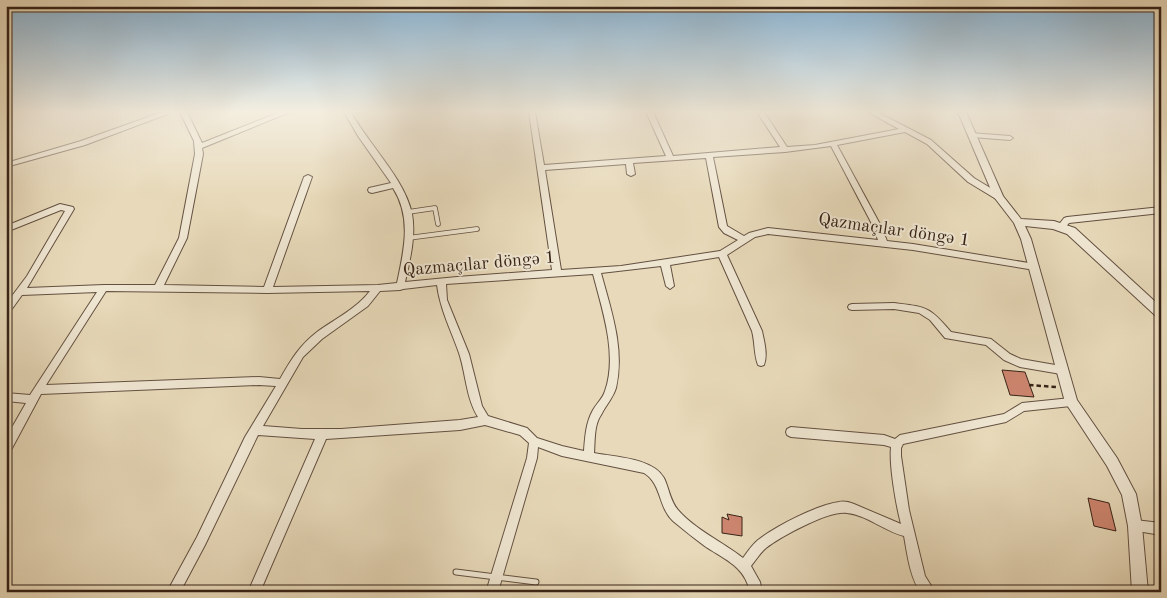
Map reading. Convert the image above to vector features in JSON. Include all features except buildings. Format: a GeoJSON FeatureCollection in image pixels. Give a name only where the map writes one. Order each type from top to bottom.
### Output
{"type":"FeatureCollection","features":[{"type":"Feature","properties":{"kind":"street"},"geometry":{"type":"LineString","coordinates":[[6,165],[92,140]]}},
{"type":"Feature","properties":{"kind":"street"},"geometry":{"type":"LineString","coordinates":[[158,288],[183,238],[199,147],[196,140]]}},
{"type":"Feature","properties":{"kind":"street"},"geometry":{"type":"LineString","coordinates":[[199,147],[217,140]]}},
{"type":"Feature","properties":{"kind":"street"},"geometry":{"type":"LineString","coordinates":[[363,140],[406,203],[408,212],[407,253],[400,287]]}},
{"type":"Feature","properties":{"kind":"street"},"geometry":{"type":"LineString","coordinates":[[536,140],[557,274]]}},
{"type":"Feature","properties":{"kind":"street"},"geometry":{"type":"LineString","coordinates":[[662,140],[670,158]]}},
{"type":"Feature","properties":{"kind":"street"},"geometry":{"type":"LineString","coordinates":[[778,140],[785,150]]}},
{"type":"Feature","properties":{"kind":"street"},"geometry":{"type":"LineString","coordinates":[[541,168],[709,154],[785,150],[855,140]]}},
{"type":"Feature","properties":{"kind":"street"},"geometry":{"type":"LineString","coordinates":[[925,140],[971,180],[999,197]]}},
{"type":"Feature","properties":{"kind":"street"},"geometry":{"type":"LineString","coordinates":[[974,140],[999,197],[1018,222],[1035,267],[1071,402],[1104,449],[1123,482],[1131,501],[1135,526],[1140,592]]}},
{"type":"Feature","properties":{"kind":"street"},"geometry":{"type":"LineString","coordinates":[[834,144],[877,226],[884,244]]}},
{"type":"Feature","properties":{"kind":"street"},"geometry":{"type":"LineString","coordinates":[[709,154],[723,227],[745,240]]}},
{"type":"Feature","properties":{"kind":"street"},"geometry":{"type":"LineString","coordinates":[[629,162],[631,174]]}},
{"type":"Feature","properties":{"kind":"street"},"geometry":{"type":"LineString","coordinates":[[267,290],[308,177]]}},
{"type":"Feature","properties":{"kind":"street"},"geometry":{"type":"LineString","coordinates":[[372,190],[394,185]]}},
{"type":"Feature","properties":{"kind":"street"},"geometry":{"type":"LineString","coordinates":[[6,229],[60,207],[70,209],[20,292],[6,310]]}},
{"type":"Feature","properties":{"kind":"street"},"geometry":{"type":"LineString","coordinates":[[1061,227],[1067,220],[1161,210]]}},
{"type":"Feature","properties":{"kind":"street"},"geometry":{"type":"LineString","coordinates":[[1018,222],[1061,227],[1071,231],[1161,314]]}},
{"type":"Feature","properties":{"kind":"street","name":"Qazmaçılar döngə 1"},"geometry":{"type":"LineString","coordinates":[[20,292],[104,288],[267,290],[400,287],[666,263],[722,254],[756,233],[768,231],[884,244],[1035,267]]}},
{"type":"Feature","properties":{"kind":"street"},"geometry":{"type":"LineString","coordinates":[[722,254],[757,331],[761,362]]}},
{"type":"Feature","properties":{"kind":"street"},"geometry":{"type":"LineString","coordinates":[[666,263],[670,286]]}},
{"type":"Feature","properties":{"kind":"street"},"geometry":{"type":"LineString","coordinates":[[588,457],[594,418],[608,397],[611,388],[614,357],[609,323],[596,270]]}},
{"type":"Feature","properties":{"kind":"street"},"geometry":{"type":"LineString","coordinates":[[441,282],[443,300],[464,354],[477,408],[486,420]]}},
{"type":"Feature","properties":{"kind":"street"},"geometry":{"type":"LineString","coordinates":[[6,449],[32,399],[104,288]]}},
{"type":"Feature","properties":{"kind":"street"},"geometry":{"type":"LineString","coordinates":[[173,592],[202,541],[255,430],[308,346],[365,304],[378,288]]}},
{"type":"Feature","properties":{"kind":"street"},"geometry":{"type":"LineString","coordinates":[[852,307],[894,306],[921,310],[933,317],[944,331],[955,337],[988,342],[1007,357],[1020,363],[1061,370]]}},
{"type":"Feature","properties":{"kind":"street"},"geometry":{"type":"LineString","coordinates":[[38,390],[249,382],[284,383]]}},
{"type":"Feature","properties":{"kind":"street"},"geometry":{"type":"LineString","coordinates":[[6,396],[32,399]]}},
{"type":"Feature","properties":{"kind":"street"},"geometry":{"type":"LineString","coordinates":[[927,591],[919,576],[907,531],[896,456],[898,444],[906,438],[1006,418],[1022,407],[1071,402]]}},
{"type":"Feature","properties":{"kind":"street"},"geometry":{"type":"LineString","coordinates":[[255,430],[322,435],[460,425],[486,420],[523,431],[534,442],[562,451],[646,468],[652,471],[661,481],[670,508],[674,514],[712,544],[732,554],[745,565],[754,581],[756,592]]}},
{"type":"Feature","properties":{"kind":"street"},"geometry":{"type":"LineString","coordinates":[[791,432],[884,440],[898,444]]}},
{"type":"Feature","properties":{"kind":"street"},"geometry":{"type":"LineString","coordinates":[[254,592],[322,435]]}},
{"type":"Feature","properties":{"kind":"street"},"geometry":{"type":"LineString","coordinates":[[492,592],[532,458],[534,442]]}},
{"type":"Feature","properties":{"kind":"street"},"geometry":{"type":"LineString","coordinates":[[745,565],[755,551],[770,539],[832,507],[847,507],[895,528],[907,531]]}},
{"type":"Feature","properties":{"kind":"street"},"geometry":{"type":"LineString","coordinates":[[1135,526],[1161,529]]}},
{"type":"Feature","properties":{"kind":"lane"},"geometry":{"type":"LineString","coordinates":[[408,212],[435,208],[438,224]]}},
{"type":"Feature","properties":{"kind":"lane"},"geometry":{"type":"LineString","coordinates":[[408,238],[477,229]]}},
{"type":"Feature","properties":{"kind":"lane"},"geometry":{"type":"LineString","coordinates":[[456,572],[536,582]]}},
{"type":"Feature","properties":{"kind":"path"},"geometry":{"type":"LineString","coordinates":[[1029,385],[1066,388]]}}]}
